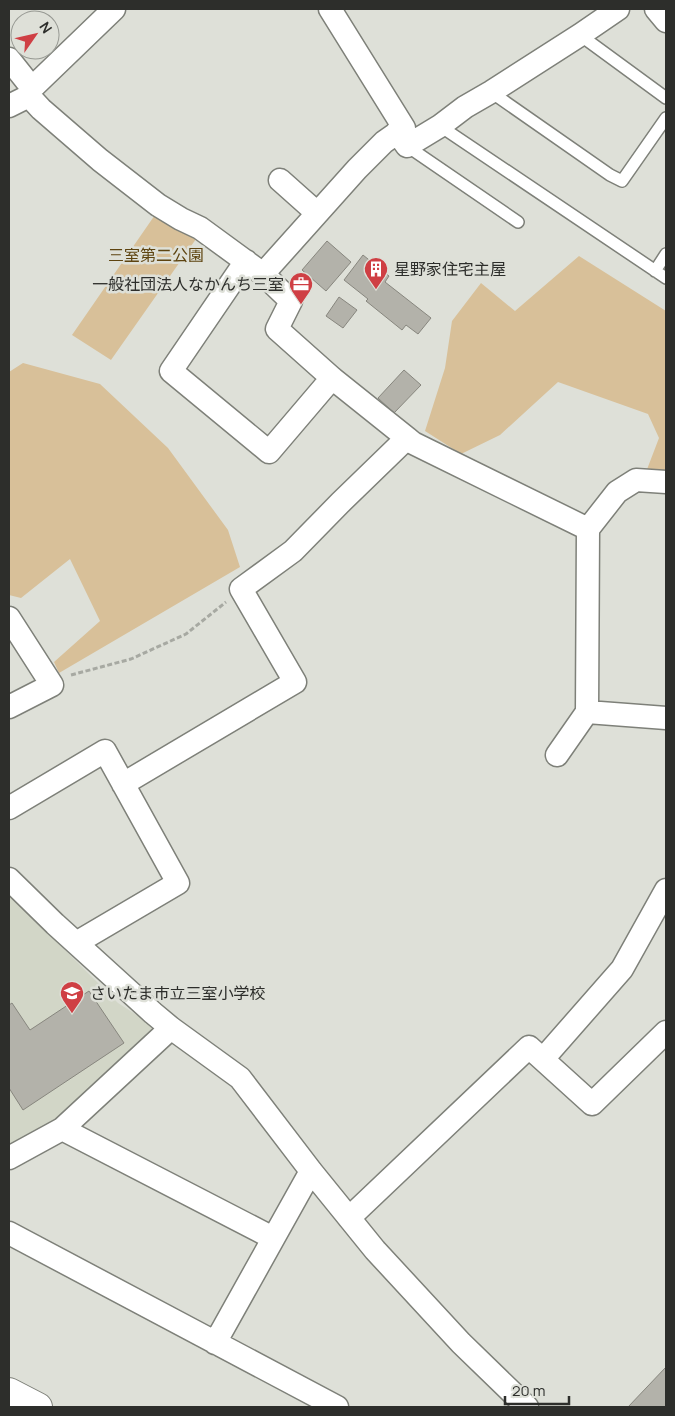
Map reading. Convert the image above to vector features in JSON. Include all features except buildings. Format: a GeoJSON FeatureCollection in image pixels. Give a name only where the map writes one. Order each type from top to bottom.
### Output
{"type":"FeatureCollection","features":[{"type":"Feature","properties":{"kind":"street"},"geometry":{"type":"LineString","coordinates":[[9,106],[31,92],[114,9]]}},
{"type":"Feature","properties":{"kind":"street"},"geometry":{"type":"LineString","coordinates":[[330,9],[404,128],[402,139]]}},
{"type":"Feature","properties":{"kind":"street"},"geometry":{"type":"LineString","coordinates":[[332,378],[269,452],[171,371],[255,267],[317,213],[384,142],[402,139],[440,126],[464,107],[491,92],[618,9]]}},
{"type":"Feature","properties":{"kind":"street"},"geometry":{"type":"LineString","coordinates":[[656,9],[666,21]]}},
{"type":"Feature","properties":{"kind":"street"},"geometry":{"type":"LineString","coordinates":[[9,58],[41,109],[100,160],[158,205],[200,228],[255,267],[291,301],[277,329],[332,378],[413,443],[588,529]]}},
{"type":"Feature","properties":{"kind":"street"},"geometry":{"type":"LineString","coordinates":[[280,180],[317,213]]}},
{"type":"Feature","properties":{"kind":"street"},"geometry":{"type":"LineString","coordinates":[[123,784],[295,682],[241,589],[293,551],[407,438]]}},
{"type":"Feature","properties":{"kind":"street"},"geometry":{"type":"LineString","coordinates":[[557,755],[587,712],[588,529],[617,492],[636,480],[666,482]]}},
{"type":"Feature","properties":{"kind":"street"},"geometry":{"type":"LineString","coordinates":[[9,618],[52,685],[9,708]]}},
{"type":"Feature","properties":{"kind":"street"},"geometry":{"type":"LineString","coordinates":[[587,712],[666,718]]}},
{"type":"Feature","properties":{"kind":"street"},"geometry":{"type":"LineString","coordinates":[[9,808],[105,752],[178,883],[76,943]]}},
{"type":"Feature","properties":{"kind":"street"},"geometry":{"type":"LineString","coordinates":[[9,879],[76,943],[171,1028],[240,1078],[311,1171],[375,1250],[461,1343],[527,1407]]}},
{"type":"Feature","properties":{"kind":"street"},"geometry":{"type":"LineString","coordinates":[[542,1059],[622,969],[666,890]]}},
{"type":"Feature","properties":{"kind":"street"},"geometry":{"type":"LineString","coordinates":[[9,1158],[62,1129],[171,1028]]}},
{"type":"Feature","properties":{"kind":"street"},"geometry":{"type":"LineString","coordinates":[[349,1218],[529,1047],[592,1104],[666,1032]]}},
{"type":"Feature","properties":{"kind":"street"},"geometry":{"type":"LineString","coordinates":[[62,1129],[273,1238]]}},
{"type":"Feature","properties":{"kind":"street"},"geometry":{"type":"LineString","coordinates":[[215,1343],[311,1171]]}},
{"type":"Feature","properties":{"kind":"street"},"geometry":{"type":"LineString","coordinates":[[9,1233],[337,1407]]}},
{"type":"Feature","properties":{"kind":"street"},"geometry":{"type":"LineString","coordinates":[[9,1392],[38,1407]]}},
{"type":"Feature","properties":{"kind":"lane"},"geometry":{"type":"LineString","coordinates":[[580,35],[666,98]]}},
{"type":"Feature","properties":{"kind":"lane"},"geometry":{"type":"LineString","coordinates":[[491,92],[610,175],[622,181],[666,118]]}},
{"type":"Feature","properties":{"kind":"lane"},"geometry":{"type":"LineString","coordinates":[[440,126],[666,278]]}},
{"type":"Feature","properties":{"kind":"lane"},"geometry":{"type":"LineString","coordinates":[[402,139],[518,222]]}},
{"type":"Feature","properties":{"kind":"lane"},"geometry":{"type":"LineString","coordinates":[[655,271],[666,254]]}},
{"type":"Feature","properties":{"kind":"path"},"geometry":{"type":"LineString","coordinates":[[52,685],[70,676],[131,659],[186,634],[241,589]]}},
{"type":"Feature","properties":{"kind":"shaded area","name":"さいたま市立三室小学校"},"geometry":{"type":"Polygon","coordinates":[[[9,894],[118,1003],[152,1025],[151,1036],[77,1106],[9,1149],[9,894]]]}},
{"type":"Feature","properties":{"kind":"green space","name":"三室第二公園"},"geometry":{"type":"Polygon","coordinates":[[[157,212],[196,239],[111,360],[72,335],[157,212]]]}},
{"type":"Feature","properties":{"kind":"green space"},"geometry":{"type":"Polygon","coordinates":[[[579,256],[666,311],[666,478],[646,472],[659,438],[648,414],[558,382],[500,435],[461,454],[425,431],[445,368],[452,321],[481,283],[515,311],[579,256]]]}},
{"type":"Feature","properties":{"kind":"green space"},"geometry":{"type":"Polygon","coordinates":[[[23,363],[100,384],[168,448],[228,530],[240,567],[59,673],[54,662],[100,621],[70,559],[21,598],[9,595],[9,372],[23,363]]]}},
{"type":"Feature","properties":{"kind":"place","name":"星野家住宅主屋"},"geometry":{"type":"Point","coordinates":[376,290]}},
{"type":"Feature","properties":{"kind":"place","name":"一般社団法人なかんち三室"},"geometry":{"type":"Point","coordinates":[301,305]}},
{"type":"Feature","properties":{"kind":"place","name":"さいたま市立三室小学校"},"geometry":{"type":"Point","coordinates":[72,1014]}}]}
